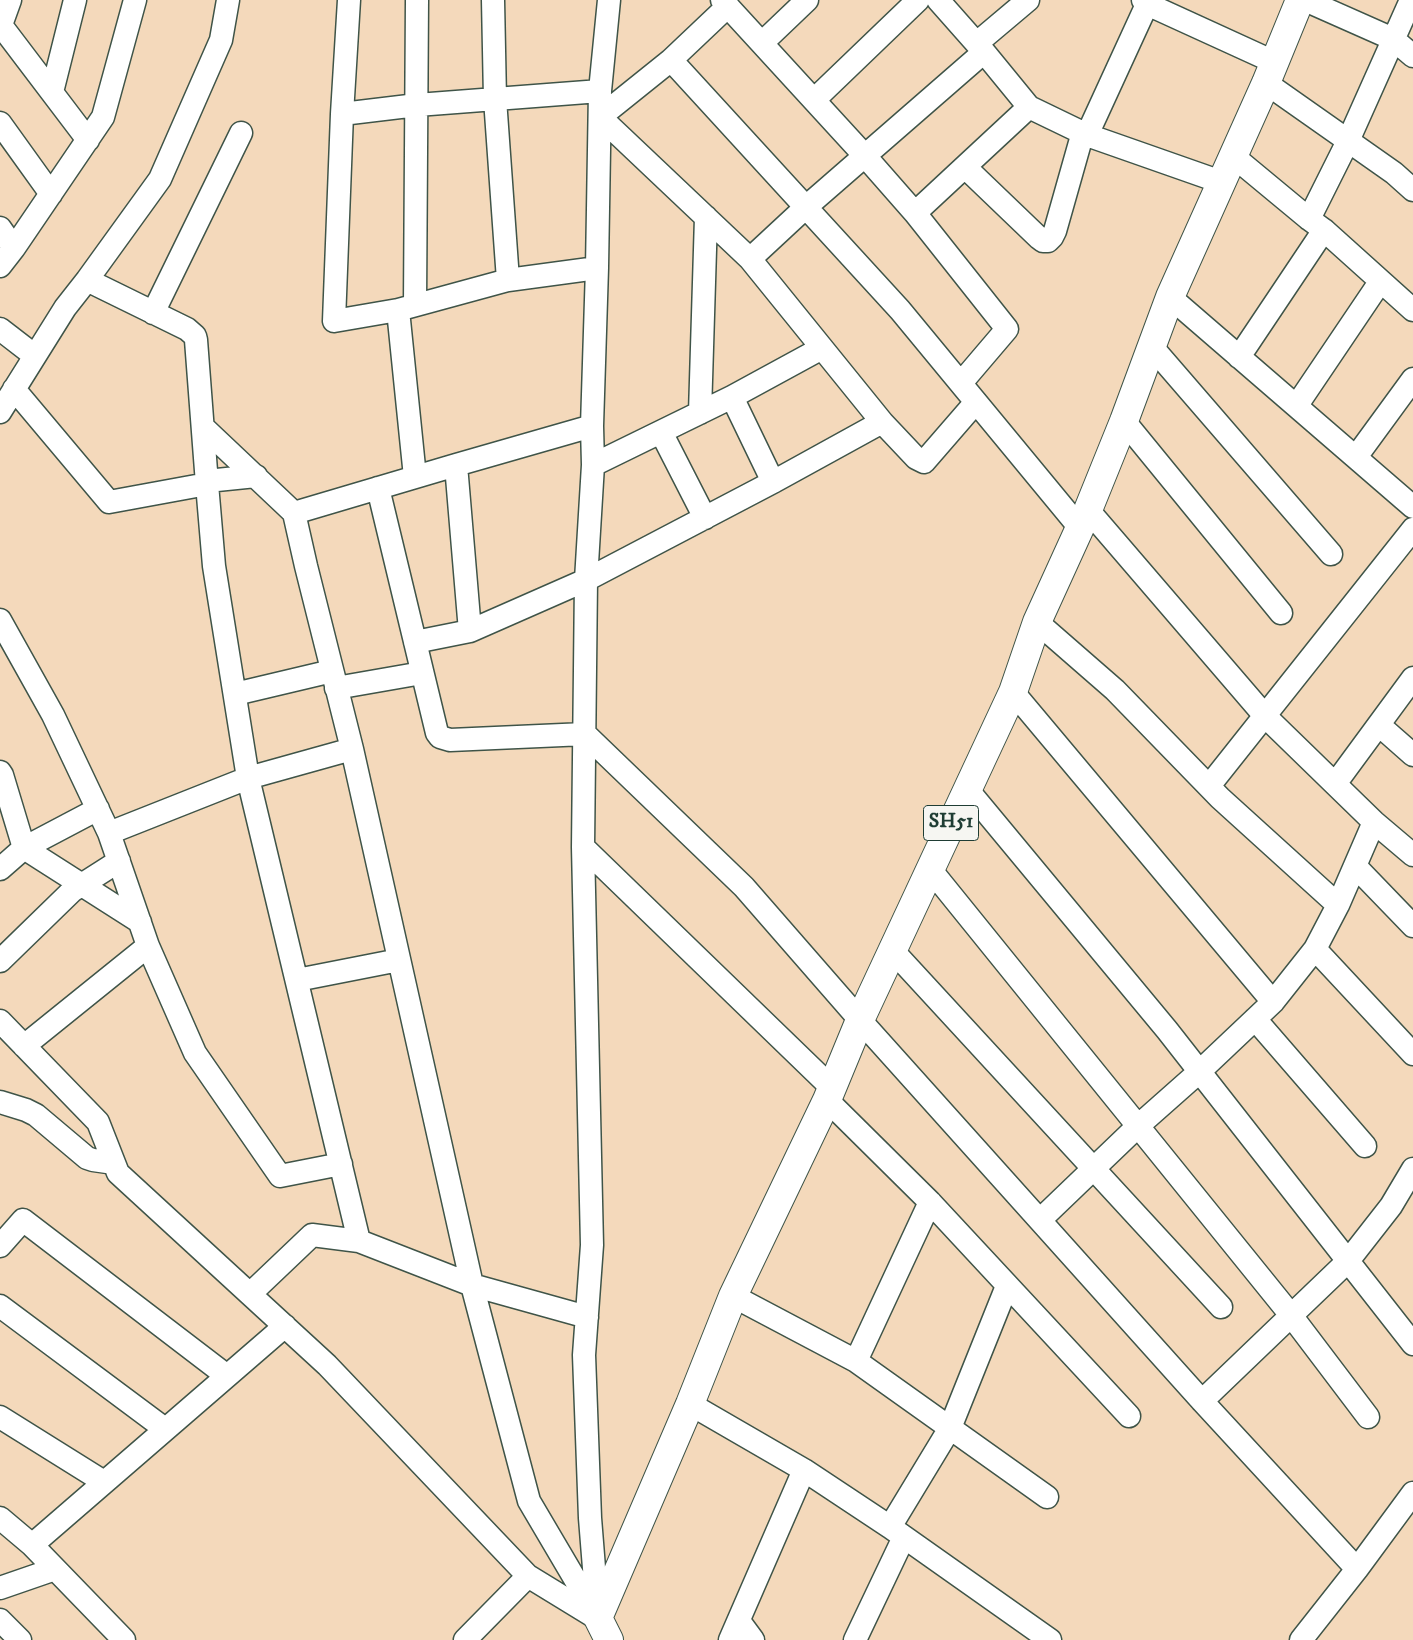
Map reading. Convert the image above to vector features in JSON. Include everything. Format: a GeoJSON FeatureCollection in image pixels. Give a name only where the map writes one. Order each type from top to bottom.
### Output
{"type":"FeatureCollection","features":[{"type":"Feature","properties":{"kind":"main road","name":"SH51"},"geometry":{"type":"LineString","coordinates":[[604,1629],[732,1296],[830,1094],[860,1020],[1013,692],[1037,622],[1084,519],[1124,421],[1170,297],[1222,182],[1300,0]]}},
{"type":"Feature","properties":{"kind":"street"},"geometry":{"type":"LineString","coordinates":[[10,0],[0,25],[88,140]]}},
{"type":"Feature","properties":{"kind":"street"},"geometry":{"type":"LineString","coordinates":[[52,92],[75,0]]}},
{"type":"Feature","properties":{"kind":"street"},"geometry":{"type":"LineString","coordinates":[[0,266],[103,117],[134,0]]}},
{"type":"Feature","properties":{"kind":"street"},"geometry":{"type":"LineString","coordinates":[[0,412],[64,308],[87,280],[160,179],[221,40],[228,0]]}},
{"type":"Feature","properties":{"kind":"street"},"geometry":{"type":"LineString","coordinates":[[349,0],[342,114],[334,321],[407,307],[508,280],[597,268]]}},
{"type":"Feature","properties":{"kind":"street"},"geometry":{"type":"LineString","coordinates":[[416,477],[407,307],[417,105],[417,0]]}},
{"type":"Feature","properties":{"kind":"street"},"geometry":{"type":"LineString","coordinates":[[492,0],[496,98],[508,280]]}},
{"type":"Feature","properties":{"kind":"street"},"geometry":{"type":"LineString","coordinates":[[762,43],[807,0]]}},
{"type":"Feature","properties":{"kind":"street"},"geometry":{"type":"LineString","coordinates":[[814,100],[918,0]]}},
{"type":"Feature","properties":{"kind":"street"},"geometry":{"type":"LineString","coordinates":[[938,0],[1029,106],[1085,134],[1222,182]]}},
{"type":"Feature","properties":{"kind":"street"},"geometry":{"type":"LineString","coordinates":[[750,258],[865,156],[1028,0]]}},
{"type":"Feature","properties":{"kind":"street"},"geometry":{"type":"LineString","coordinates":[[1305,0],[1393,39],[1413,56]]}},
{"type":"Feature","properties":{"kind":"street"},"geometry":{"type":"LineString","coordinates":[[1240,356],[1316,224],[1348,141],[1411,0]]}},
{"type":"Feature","properties":{"kind":"street"},"geometry":{"type":"LineString","coordinates":[[965,167],[1039,238],[1043,241],[1048,241],[1052,237],[1085,134],[1146,1],[1270,72],[1348,141],[1394,173],[1409,180]]}},
{"type":"Feature","properties":{"kind":"street"},"geometry":{"type":"LineString","coordinates":[[600,117],[671,60],[724,2],[915,213],[1007,329],[961,384]]}},
{"type":"Feature","properties":{"kind":"street"},"geometry":{"type":"LineString","coordinates":[[604,1629],[590,1518],[584,1355],[592,1244],[583,847],[586,580],[593,465],[592,426],[600,91],[614,5]]}},
{"type":"Feature","properties":{"kind":"street"},"geometry":{"type":"LineString","coordinates":[[671,60],[900,310],[976,402],[1265,716],[1374,822],[1413,855]]}},
{"type":"Feature","properties":{"kind":"street"},"geometry":{"type":"LineString","coordinates":[[342,114],[417,105],[600,91]]}},
{"type":"Feature","properties":{"kind":"street"},"geometry":{"type":"LineString","coordinates":[[915,213],[1029,106]]}},
{"type":"Feature","properties":{"kind":"street"},"geometry":{"type":"LineString","coordinates":[[600,117],[750,258],[882,422],[916,458],[924,462],[976,402]]}},
{"type":"Feature","properties":{"kind":"street"},"geometry":{"type":"LineString","coordinates":[[0,123],[51,194]]}},
{"type":"Feature","properties":{"kind":"street"},"geometry":{"type":"LineString","coordinates":[[153,312],[241,133]]}},
{"type":"Feature","properties":{"kind":"street"},"geometry":{"type":"LineString","coordinates":[[1233,156],[1316,224],[1380,282],[1409,299]]}},
{"type":"Feature","properties":{"kind":"street"},"geometry":{"type":"LineString","coordinates":[[700,413],[706,217]]}},
{"type":"Feature","properties":{"kind":"street"},"geometry":{"type":"LineString","coordinates":[[0,228],[14,248]]}},
{"type":"Feature","properties":{"kind":"street"},"geometry":{"type":"LineString","coordinates":[[87,280],[187,329],[192,332],[196,340],[214,566],[248,778],[359,1241]]}},
{"type":"Feature","properties":{"kind":"street"},"geometry":{"type":"LineString","coordinates":[[1297,405],[1380,282]]}},
{"type":"Feature","properties":{"kind":"street"},"geometry":{"type":"LineString","coordinates":[[1170,297],[1413,507]]}},
{"type":"Feature","properties":{"kind":"street"},"geometry":{"type":"LineString","coordinates":[[0,329],[35,356]]}},
{"type":"Feature","properties":{"kind":"street"},"geometry":{"type":"LineString","coordinates":[[1152,347],[1331,554]]}},
{"type":"Feature","properties":{"kind":"street"},"geometry":{"type":"LineString","coordinates":[[593,465],[732,397],[822,348]]}},
{"type":"Feature","properties":{"kind":"street"},"geometry":{"type":"LineString","coordinates":[[1356,457],[1413,379]]}},
{"type":"Feature","properties":{"kind":"street"},"geometry":{"type":"LineString","coordinates":[[14,390],[109,502],[207,482],[256,476]]}},
{"type":"Feature","properties":{"kind":"street"},"geometry":{"type":"LineString","coordinates":[[732,397],[773,482]]}},
{"type":"Feature","properties":{"kind":"street"},"geometry":{"type":"LineString","coordinates":[[1124,421],[1281,614]]}},
{"type":"Feature","properties":{"kind":"street"},"geometry":{"type":"LineString","coordinates":[[415,642],[470,631],[586,580],[773,482],[882,422]]}},
{"type":"Feature","properties":{"kind":"street"},"geometry":{"type":"LineString","coordinates":[[294,513],[456,464],[592,426]]}},
{"type":"Feature","properties":{"kind":"street"},"geometry":{"type":"LineString","coordinates":[[203,427],[294,513],[352,749],[472,1285],[529,1501],[604,1629]]}},
{"type":"Feature","properties":{"kind":"street"},"geometry":{"type":"LineString","coordinates":[[661,432],[705,518]]}},
{"type":"Feature","properties":{"kind":"street"},"geometry":{"type":"LineString","coordinates":[[456,464],[470,631]]}},
{"type":"Feature","properties":{"kind":"street"},"geometry":{"type":"LineString","coordinates":[[378,488],[435,729],[440,737],[450,740],[585,734],[744,887],[860,1020],[1202,1401],[1357,1569]]}},
{"type":"Feature","properties":{"kind":"street"},"geometry":{"type":"LineString","coordinates":[[1209,786],[1413,529]]}},
{"type":"Feature","properties":{"kind":"street"},"geometry":{"type":"LineString","coordinates":[[0,620],[53,715],[109,833],[148,946],[195,1053],[280,1176],[341,1164]]}},
{"type":"Feature","properties":{"kind":"street"},"geometry":{"type":"LineString","coordinates":[[1037,622],[1115,690],[1209,786],[1338,905]]}},
{"type":"Feature","properties":{"kind":"street"},"geometry":{"type":"LineString","coordinates":[[234,694],[334,679],[422,673]]}},
{"type":"Feature","properties":{"kind":"street"},"geometry":{"type":"LineString","coordinates":[[1335,784],[1413,678]]}},
{"type":"Feature","properties":{"kind":"street"},"geometry":{"type":"LineString","coordinates":[[1013,692],[1272,1002]]}},
{"type":"Feature","properties":{"kind":"street"},"geometry":{"type":"LineString","coordinates":[[1379,725],[1413,755]]}},
{"type":"Feature","properties":{"kind":"street"},"geometry":{"type":"LineString","coordinates":[[109,833],[248,778],[352,749]]}},
{"type":"Feature","properties":{"kind":"street"},"geometry":{"type":"LineString","coordinates":[[0,772],[24,848],[140,922]]}},
{"type":"Feature","properties":{"kind":"street"},"geometry":{"type":"LineString","coordinates":[[967,789],[1199,1072],[1413,1344]]}},
{"type":"Feature","properties":{"kind":"street"},"geometry":{"type":"LineString","coordinates":[[0,869],[24,848],[98,809]]}},
{"type":"Feature","properties":{"kind":"street"},"geometry":{"type":"LineString","coordinates":[[1040,1220],[1272,1002],[1315,948],[1338,905],[1374,822]]}},
{"type":"Feature","properties":{"kind":"street"},"geometry":{"type":"LineString","coordinates":[[583,847],[830,1094],[1129,1416]]}},
{"type":"Feature","properties":{"kind":"street"},"geometry":{"type":"LineString","coordinates":[[0,960],[65,897],[81,884],[119,861]]}},
{"type":"Feature","properties":{"kind":"street"},"geometry":{"type":"LineString","coordinates":[[1355,866],[1413,926]]}},
{"type":"Feature","properties":{"kind":"street"},"geometry":{"type":"LineString","coordinates":[[930,869],[1290,1314],[1368,1417]]}},
{"type":"Feature","properties":{"kind":"street"},"geometry":{"type":"LineString","coordinates":[[24,1046],[148,946]]}},
{"type":"Feature","properties":{"kind":"street"},"geometry":{"type":"LineString","coordinates":[[1315,948],[1413,1054]]}},
{"type":"Feature","properties":{"kind":"street"},"geometry":{"type":"LineString","coordinates":[[893,951],[1221,1307]]}},
{"type":"Feature","properties":{"kind":"street"},"geometry":{"type":"LineString","coordinates":[[297,980],[399,960]]}},
{"type":"Feature","properties":{"kind":"street"},"geometry":{"type":"LineString","coordinates":[[1255,1020],[1365,1146]]}},
{"type":"Feature","properties":{"kind":"street"},"geometry":{"type":"LineString","coordinates":[[0,1021],[98,1122],[118,1173],[327,1365],[528,1576],[604,1629]]}},
{"type":"Feature","properties":{"kind":"street"},"geometry":{"type":"LineString","coordinates":[[0,1102],[36,1115],[87,1158],[114,1162]]}},
{"type":"Feature","properties":{"kind":"street"},"geometry":{"type":"LineString","coordinates":[[1202,1401],[1290,1314],[1348,1261],[1391,1206],[1413,1169]]}},
{"type":"Feature","properties":{"kind":"street"},"geometry":{"type":"LineString","coordinates":[[856,1361],[930,1202]]}},
{"type":"Feature","properties":{"kind":"street"},"geometry":{"type":"LineString","coordinates":[[0,1246],[22,1220],[227,1376]]}},
{"type":"Feature","properties":{"kind":"street"},"geometry":{"type":"LineString","coordinates":[[250,1294],[312,1235],[359,1241],[472,1285],[587,1317]]}},
{"type":"Feature","properties":{"kind":"street"},"geometry":{"type":"LineString","coordinates":[[855,1640],[897,1532],[950,1428],[1007,1286]]}},
{"type":"Feature","properties":{"kind":"street"},"geometry":{"type":"LineString","coordinates":[[732,1296],[856,1361],[1047,1497]]}},
{"type":"Feature","properties":{"kind":"street"},"geometry":{"type":"LineString","coordinates":[[0,1306],[166,1429]]}},
{"type":"Feature","properties":{"kind":"street"},"geometry":{"type":"LineString","coordinates":[[32,1545],[285,1326]]}},
{"type":"Feature","properties":{"kind":"street"},"geometry":{"type":"LineString","coordinates":[[690,1404],[804,1470],[897,1532],[1050,1640]]}},
{"type":"Feature","properties":{"kind":"street"},"geometry":{"type":"LineString","coordinates":[[0,1417],[104,1482]]}},
{"type":"Feature","properties":{"kind":"street"},"geometry":{"type":"LineString","coordinates":[[753,1640],[734,1630],[804,1470]]}},
{"type":"Feature","properties":{"kind":"street"},"geometry":{"type":"LineString","coordinates":[[1302,1640],[1413,1492]]}},
{"type":"Feature","properties":{"kind":"street"},"geometry":{"type":"LineString","coordinates":[[0,1518],[32,1545],[124,1640]]}},
{"type":"Feature","properties":{"kind":"street"},"geometry":{"type":"LineString","coordinates":[[0,1588],[55,1569]]}},
{"type":"Feature","properties":{"kind":"street"},"geometry":{"type":"LineString","coordinates":[[465,1640],[528,1576]]}},
{"type":"Feature","properties":{"kind":"street"},"geometry":{"type":"LineString","coordinates":[[0,1620],[20,1640]]}}]}
